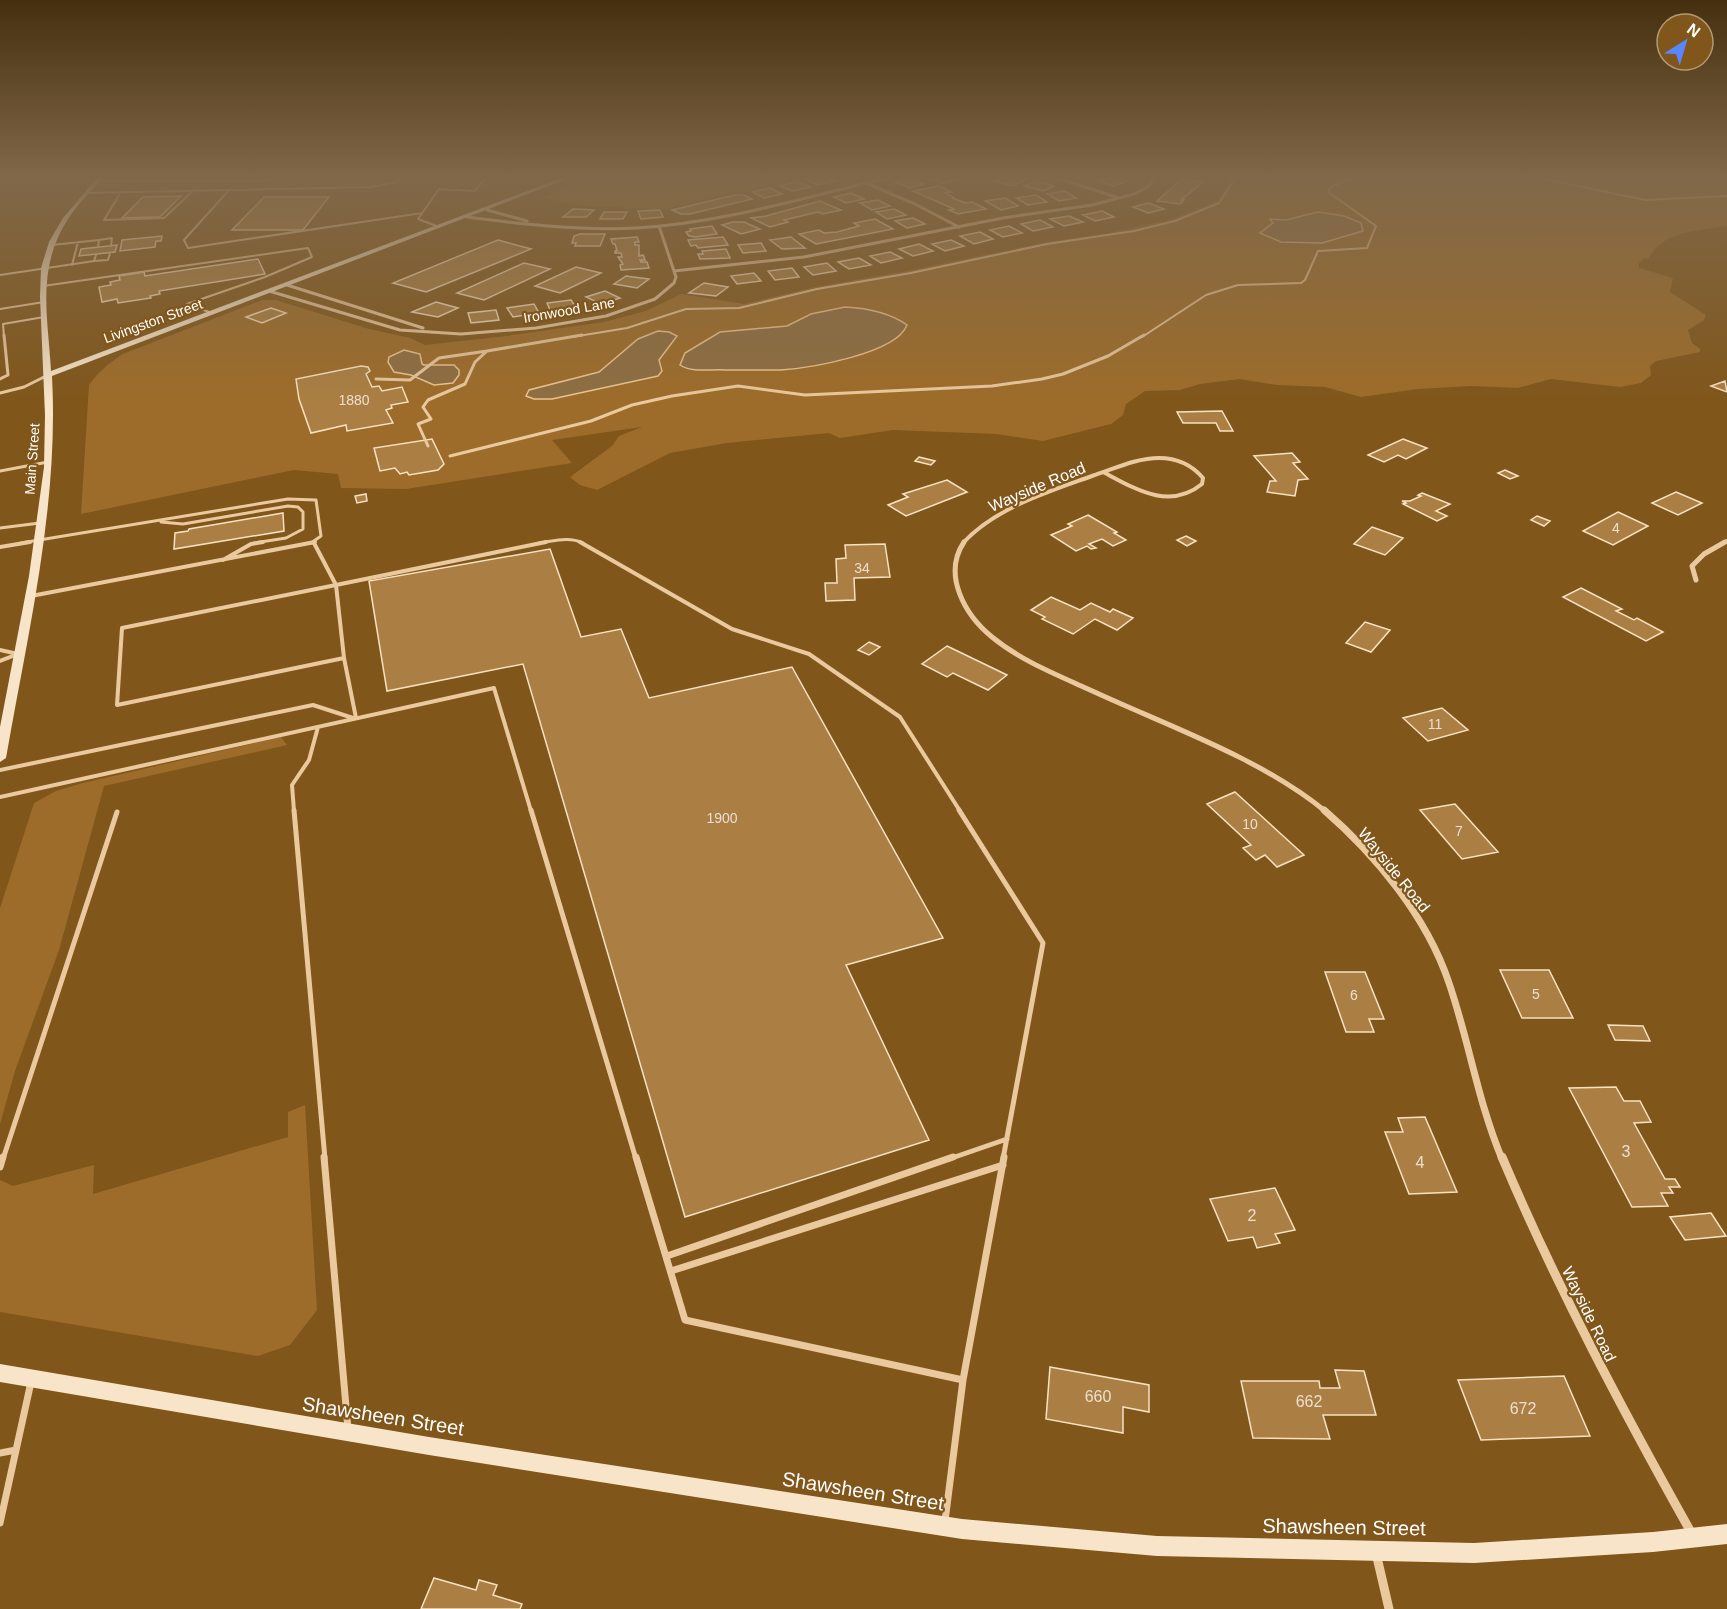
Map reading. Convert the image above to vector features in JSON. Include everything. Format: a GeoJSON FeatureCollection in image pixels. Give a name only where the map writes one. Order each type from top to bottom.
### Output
{"type":"FeatureCollection","features":[{"type":"Feature","properties":{"kind":"main road","name":"Main Street"},"geometry":{"type":"LineString","coordinates":[[0,758],[29,597],[48,462],[44,268],[49,252]]}},
{"type":"Feature","properties":{"kind":"main road","name":"Livingston Street"},"geometry":{"type":"LineString","coordinates":[[48,375],[373,252]]}},
{"type":"Feature","properties":{"kind":"main road","name":"Shawsheen Street"},"geometry":{"type":"LineString","coordinates":[[0,1373],[348,1433],[945,1526],[1157,1546],[1474,1553],[1727,1534]]}},
{"type":"Feature","properties":{"kind":"street"},"geometry":{"type":"LineString","coordinates":[[668,252],[674,271],[804,257],[829,252]]}},
{"type":"Feature","properties":{"kind":"street","name":"Ironwood Lane"},"geometry":{"type":"LineString","coordinates":[[269,291],[399,330],[489,333],[606,316],[655,299],[674,283],[676,277],[674,271]]}},
{"type":"Feature","properties":{"kind":"street","name":"Ironwood Lane"},"geometry":{"type":"LineString","coordinates":[[286,285],[435,331]]}},
{"type":"Feature","properties":{"kind":"street","name":"Wayside Road"},"geometry":{"type":"LineString","coordinates":[[1105,472],[1142,491],[1159,495],[1189,494],[1202,484],[1203,477],[1198,471],[1178,461],[1165,458],[1139,460],[1105,472],[1015,507],[978,528],[963,543],[955,564],[957,587],[964,607],[986,631],[1035,665],[1242,759],[1304,796],[1333,818],[1411,907],[1441,962],[1457,1004],[1470,1064],[1497,1147],[1544,1254],[1612,1390],[1694,1538]]}},
{"type":"Feature","properties":{"kind":"street"},"geometry":{"type":"LineString","coordinates":[[1696,580],[1692,566],[1704,554],[1727,541]]}},
{"type":"Feature","properties":{"kind":"street"},"geometry":{"type":"LineString","coordinates":[[1375,1550],[1389,1609]]}},
{"type":"Feature","properties":{"kind":"lane"},"geometry":{"type":"LineString","coordinates":[[72,265],[75,252]]}},
{"type":"Feature","properties":{"kind":"lane"},"geometry":{"type":"LineString","coordinates":[[44,286],[277,252]]}},
{"type":"Feature","properties":{"kind":"lane"},"geometry":{"type":"LineString","coordinates":[[212,312],[187,304],[265,278],[275,271],[312,257],[310,252]]}},
{"type":"Feature","properties":{"kind":"lane"},"geometry":{"type":"LineString","coordinates":[[376,379],[411,380],[430,364],[446,356],[627,328],[686,309],[739,308],[817,289],[911,273],[1009,252]]}},
{"type":"Feature","properties":{"kind":"lane"},"geometry":{"type":"LineString","coordinates":[[450,456],[591,421],[632,405],[672,396],[738,386],[805,395],[992,386],[1063,374],[1108,356],[1161,326],[1206,295],[1238,285],[1301,283],[1305,280],[1318,252]]}},
{"type":"Feature","properties":{"kind":"lane"},"geometry":{"type":"LineString","coordinates":[[0,275],[108,260],[110,253]]}},
{"type":"Feature","properties":{"kind":"lane"},"geometry":{"type":"LineString","coordinates":[[94,261],[96,255]]}},
{"type":"Feature","properties":{"kind":"lane"},"geometry":{"type":"LineString","coordinates":[[0,309],[44,302]]}},
{"type":"Feature","properties":{"kind":"lane"},"geometry":{"type":"LineString","coordinates":[[0,379],[8,375],[3,324],[44,317]]}},
{"type":"Feature","properties":{"kind":"lane"},"geometry":{"type":"LineString","coordinates":[[428,446],[418,424],[431,418],[423,407],[428,400],[465,384],[475,362],[487,351]]}},
{"type":"Feature","properties":{"kind":"lane"},"geometry":{"type":"LineString","coordinates":[[0,393],[24,387],[48,375]]}},
{"type":"Feature","properties":{"kind":"lane"},"geometry":{"type":"LineString","coordinates":[[0,471],[48,462]]}},
{"type":"Feature","properties":{"kind":"lane"},"geometry":{"type":"LineString","coordinates":[[0,547],[288,499],[316,500],[321,536],[314,543],[29,597]]}},
{"type":"Feature","properties":{"kind":"lane"},"geometry":{"type":"LineString","coordinates":[[153,521],[183,524],[288,506],[298,507],[303,512],[303,529],[286,538],[251,544],[218,562]]}},
{"type":"Feature","properties":{"kind":"lane"},"geometry":{"type":"LineString","coordinates":[[0,528],[40,523]]}},
{"type":"Feature","properties":{"kind":"lane"},"geometry":{"type":"LineString","coordinates":[[344,658],[117,705],[122,628],[561,539],[577,540],[732,629],[809,654],[900,717],[1043,943],[963,1380],[945,1526]]}},
{"type":"Feature","properties":{"kind":"lane"},"geometry":{"type":"LineString","coordinates":[[314,543],[336,585],[344,658],[356,718]]}},
{"type":"Feature","properties":{"kind":"lane"},"geometry":{"type":"LineString","coordinates":[[0,650],[18,654]]}},
{"type":"Feature","properties":{"kind":"lane"},"geometry":{"type":"LineString","coordinates":[[0,661],[18,654]]}},
{"type":"Feature","properties":{"kind":"lane"},"geometry":{"type":"LineString","coordinates":[[0,797],[494,688],[686,1320],[963,1380]]}},
{"type":"Feature","properties":{"kind":"lane"},"geometry":{"type":"LineString","coordinates":[[0,770],[313,705],[356,718]]}},
{"type":"Feature","properties":{"kind":"lane"},"geometry":{"type":"LineString","coordinates":[[318,727],[309,760],[292,785],[348,1433]]}},
{"type":"Feature","properties":{"kind":"lane"},"geometry":{"type":"LineString","coordinates":[[0,1167],[117,812]]}},
{"type":"Feature","properties":{"kind":"lane"},"geometry":{"type":"LineString","coordinates":[[667,1256],[1007,1139]]}},
{"type":"Feature","properties":{"kind":"lane"},"geometry":{"type":"LineString","coordinates":[[671,1271],[1003,1165]]}},
{"type":"Feature","properties":{"kind":"lane"},"geometry":{"type":"LineString","coordinates":[[0,1523],[32,1378]]}},
{"type":"Feature","properties":{"kind":"lane"},"geometry":{"type":"LineString","coordinates":[[0,1453],[16,1450]]}},
{"type":"Feature","properties":{"kind":"lane"},"geometry":{"type":"LineString","coordinates":[[0,1500],[7,1489]]}},
{"type":"Feature","properties":{"kind":"shaded area"},"geometry":{"type":"Polygon","coordinates":[[[999,252],[1653,252],[1648,259],[1644,258],[1639,263],[1639,268],[1673,278],[1670,292],[1706,315],[1704,320],[1688,330],[1692,343],[1700,349],[1700,352],[1656,361],[1650,366],[1651,375],[1641,383],[1620,387],[1551,379],[1518,388],[1471,386],[1418,389],[1361,397],[1325,387],[1277,385],[1239,379],[1200,384],[1180,390],[1145,391],[1126,404],[1123,415],[1111,424],[1043,441],[997,434],[893,430],[840,438],[829,433],[727,443],[670,453],[597,490],[580,485],[570,477],[612,446],[619,436],[642,427],[552,440],[572,463],[406,489],[341,488],[338,474],[294,470],[81,514],[89,385],[109,364],[123,354],[262,300],[276,300],[369,329],[410,338],[425,345],[604,322],[646,311],[681,294],[744,304],[815,287],[999,252]]]}},
{"type":"Feature","properties":{"kind":"shaded area"},"geometry":{"type":"Polygon","coordinates":[[[845,307],[877,312],[907,325],[900,335],[887,344],[830,363],[781,370],[702,370],[680,365],[685,353],[720,332],[787,326],[811,314],[845,307]]]}},
{"type":"Feature","properties":{"kind":"shaded area"},"geometry":{"type":"Polygon","coordinates":[[[658,331],[669,332],[677,336],[659,360],[662,371],[658,376],[552,399],[534,399],[526,396],[529,390],[599,372],[638,339],[658,331]]]}},
{"type":"Feature","properties":{"kind":"shaded area"},"geometry":{"type":"Polygon","coordinates":[[[404,350],[420,354],[424,365],[454,365],[459,370],[459,375],[453,383],[434,385],[411,375],[394,372],[388,362],[389,357],[404,350]]]}},
{"type":"Feature","properties":{"kind":"shaded area"},"geometry":{"type":"Polygon","coordinates":[[[281,737],[287,745],[104,786],[59,950],[15,1071],[0,1124],[0,908],[34,803],[56,791],[83,783],[281,737]]]}},
{"type":"Feature","properties":{"kind":"shaded area"},"geometry":{"type":"Polygon","coordinates":[[[305,1105],[317,1310],[290,1345],[258,1356],[0,1312],[0,1180],[13,1186],[94,1165],[93,1194],[288,1137],[288,1112],[305,1105]]]}},
{"type":"Feature","properties":{"kind":"building"},"geometry":{"type":"Polygon","coordinates":[[[80,252],[114,252],[79,256],[80,252]]]}},
{"type":"Feature","properties":{"kind":"building"},"geometry":{"type":"Polygon","coordinates":[[[468,252],[523,252],[426,292],[393,283],[468,252]]]}},
{"type":"Feature","properties":{"kind":"building"},"geometry":{"type":"Polygon","coordinates":[[[639,252],[639,256],[643,255],[645,260],[640,260],[641,262],[647,262],[649,268],[621,270],[620,265],[623,264],[618,257],[622,257],[621,253],[615,253],[639,252]]]}},
{"type":"Feature","properties":{"kind":"building"},"geometry":{"type":"Polygon","coordinates":[[[702,252],[727,252],[730,258],[700,259],[698,254],[703,254],[702,252]]]}},
{"type":"Feature","properties":{"kind":"building"},"geometry":{"type":"Polygon","coordinates":[[[890,252],[902,258],[881,263],[870,256],[890,252]]]}},
{"type":"Feature","properties":{"kind":"building"},"geometry":{"type":"Polygon","coordinates":[[[905,252],[929,252],[913,256],[905,252]]]}},
{"type":"Feature","properties":{"kind":"building"},"geometry":{"type":"Polygon","coordinates":[[[859,258],[871,265],[849,269],[838,262],[859,258]]]}},
{"type":"Feature","properties":{"kind":"building"},"geometry":{"type":"Polygon","coordinates":[[[258,259],[265,274],[159,291],[160,294],[150,296],[151,298],[118,303],[117,299],[102,302],[99,287],[111,285],[110,282],[120,280],[119,276],[144,272],[145,276],[258,259]]]}},
{"type":"Feature","properties":{"kind":"building"},"geometry":{"type":"Polygon","coordinates":[[[524,263],[550,269],[484,300],[457,293],[524,263]]]}},
{"type":"Feature","properties":{"kind":"building"},"geometry":{"type":"Polygon","coordinates":[[[827,263],[836,271],[813,275],[804,267],[827,263]]]}},
{"type":"Feature","properties":{"kind":"building"},"geometry":{"type":"Polygon","coordinates":[[[576,267],[601,273],[560,293],[535,286],[576,267]]]}},
{"type":"Feature","properties":{"kind":"building"},"geometry":{"type":"Polygon","coordinates":[[[792,268],[799,277],[775,280],[768,271],[792,268]]]}},
{"type":"Feature","properties":{"kind":"building"},"geometry":{"type":"Polygon","coordinates":[[[754,273],[761,281],[737,284],[731,276],[754,273]]]}},
{"type":"Feature","properties":{"kind":"building"},"geometry":{"type":"Polygon","coordinates":[[[626,276],[649,279],[637,288],[614,284],[626,276]]]}},
{"type":"Feature","properties":{"kind":"building"},"geometry":{"type":"Polygon","coordinates":[[[704,283],[728,287],[716,296],[689,293],[704,283]]]}},
{"type":"Feature","properties":{"kind":"building"},"geometry":{"type":"Polygon","coordinates":[[[605,291],[620,298],[601,304],[586,297],[605,291]]]}},
{"type":"Feature","properties":{"kind":"building"},"geometry":{"type":"Polygon","coordinates":[[[571,300],[577,309],[557,313],[551,312],[547,303],[571,300]]]}},
{"type":"Feature","properties":{"kind":"building"},"geometry":{"type":"Polygon","coordinates":[[[436,302],[458,308],[438,317],[412,312],[436,302]]]}},
{"type":"Feature","properties":{"kind":"building"},"geometry":{"type":"Polygon","coordinates":[[[534,304],[539,313],[513,317],[507,308],[534,304]]]}},
{"type":"Feature","properties":{"kind":"building"},"geometry":{"type":"Polygon","coordinates":[[[271,308],[286,313],[262,323],[246,317],[271,308]]]}},
{"type":"Feature","properties":{"kind":"building"},"geometry":{"type":"Polygon","coordinates":[[[496,310],[499,320],[471,323],[468,313],[496,310]]]}},
{"type":"Feature","properties":{"kind":"building"},"geometry":{"type":"Polygon","coordinates":[[[361,366],[368,367],[370,371],[366,374],[372,387],[379,386],[382,391],[402,387],[408,402],[391,405],[392,408],[386,410],[393,423],[347,431],[346,425],[311,433],[299,399],[296,379],[361,366]]]}},
{"type":"Feature","properties":{"kind":"building"},"geometry":{"type":"Polygon","coordinates":[[[1725,381],[1727,392],[1711,386],[1725,381]]]}},
{"type":"Feature","properties":{"kind":"building"},"geometry":{"type":"Polygon","coordinates":[[[1222,411],[1233,431],[1220,431],[1216,423],[1183,423],[1177,412],[1222,411]]]}},
{"type":"Feature","properties":{"kind":"building"},"geometry":{"type":"Polygon","coordinates":[[[432,439],[444,464],[438,470],[409,475],[407,472],[400,474],[395,468],[380,471],[374,448],[432,439]]]}},
{"type":"Feature","properties":{"kind":"building"},"geometry":{"type":"Polygon","coordinates":[[[1403,439],[1427,448],[1406,459],[1398,455],[1384,462],[1368,455],[1403,439]]]}},
{"type":"Feature","properties":{"kind":"building"},"geometry":{"type":"Polygon","coordinates":[[[1292,453],[1300,462],[1293,463],[1308,479],[1298,480],[1295,496],[1267,492],[1270,481],[1276,481],[1254,456],[1292,453]]]}},
{"type":"Feature","properties":{"kind":"building"},"geometry":{"type":"Polygon","coordinates":[[[919,457],[935,461],[931,465],[915,461],[919,457]]]}},
{"type":"Feature","properties":{"kind":"building"},"geometry":{"type":"Polygon","coordinates":[[[1505,470],[1518,476],[1510,479],[1498,473],[1505,470]]]}},
{"type":"Feature","properties":{"kind":"building"},"geometry":{"type":"Polygon","coordinates":[[[947,480],[967,492],[906,516],[888,505],[908,497],[903,494],[947,480]]]}},
{"type":"Feature","properties":{"kind":"building"},"geometry":{"type":"Polygon","coordinates":[[[1676,492],[1702,503],[1678,515],[1652,503],[1676,492]]]}},
{"type":"Feature","properties":{"kind":"building"},"geometry":{"type":"Polygon","coordinates":[[[1422,493],[1450,504],[1436,511],[1447,516],[1437,521],[1403,504],[1406,503],[1402,501],[1410,501],[1421,496],[1418,495],[1422,493]]]}},
{"type":"Feature","properties":{"kind":"building"},"geometry":{"type":"Polygon","coordinates":[[[366,494],[367,501],[357,503],[355,496],[366,494]]]}},
{"type":"Feature","properties":{"kind":"building"},"geometry":{"type":"Polygon","coordinates":[[[1618,512],[1648,526],[1613,545],[1583,531],[1618,512]]]}},
{"type":"Feature","properties":{"kind":"building"},"geometry":{"type":"Polygon","coordinates":[[[283,513],[284,531],[174,549],[175,533],[283,513]]]}},
{"type":"Feature","properties":{"kind":"building"},"geometry":{"type":"Polygon","coordinates":[[[1088,515],[1126,540],[1113,546],[1102,539],[1089,544],[1096,548],[1091,549],[1087,546],[1076,551],[1051,535],[1072,526],[1068,524],[1088,515]]]}},
{"type":"Feature","properties":{"kind":"building"},"geometry":{"type":"Polygon","coordinates":[[[1537,516],[1550,521],[1544,526],[1531,520],[1537,516]]]}},
{"type":"Feature","properties":{"kind":"building"},"geometry":{"type":"Polygon","coordinates":[[[1372,527],[1403,538],[1385,555],[1354,544],[1372,527]]]}},
{"type":"Feature","properties":{"kind":"building"},"geometry":{"type":"Polygon","coordinates":[[[1186,536],[1196,541],[1187,546],[1177,540],[1186,536]]]}},
{"type":"Feature","properties":{"kind":"building"},"geometry":{"type":"Polygon","coordinates":[[[885,544],[890,577],[854,578],[855,600],[826,601],[825,583],[837,583],[836,559],[846,558],[845,545],[885,544]]]}},
{"type":"Feature","properties":{"kind":"building"},"geometry":{"type":"Polygon","coordinates":[[[550,549],[581,637],[621,629],[649,698],[792,667],[943,938],[846,965],[929,1140],[685,1217],[523,664],[387,691],[369,581],[550,549]]]}},
{"type":"Feature","properties":{"kind":"building"},"geometry":{"type":"Polygon","coordinates":[[[1581,588],[1622,609],[1616,611],[1634,620],[1637,618],[1663,632],[1646,641],[1563,597],[1581,588]]]}},
{"type":"Feature","properties":{"kind":"building"},"geometry":{"type":"Polygon","coordinates":[[[1051,597],[1080,610],[1091,603],[1110,612],[1113,609],[1133,618],[1117,630],[1095,619],[1073,634],[1042,619],[1045,617],[1031,610],[1051,597]]]}},
{"type":"Feature","properties":{"kind":"building"},"geometry":{"type":"Polygon","coordinates":[[[1365,622],[1390,630],[1371,652],[1346,643],[1365,622]]]}},
{"type":"Feature","properties":{"kind":"building"},"geometry":{"type":"Polygon","coordinates":[[[869,642],[880,647],[869,655],[858,650],[869,642]]]}},
{"type":"Feature","properties":{"kind":"building"},"geometry":{"type":"Polygon","coordinates":[[[947,646],[1007,675],[988,690],[953,673],[947,677],[922,664],[947,646]]]}},
{"type":"Feature","properties":{"kind":"building"},"geometry":{"type":"Polygon","coordinates":[[[1442,708],[1468,730],[1428,741],[1403,718],[1442,708]]]}},
{"type":"Feature","properties":{"kind":"building"},"geometry":{"type":"Polygon","coordinates":[[[1235,792],[1304,855],[1277,867],[1265,855],[1256,860],[1243,848],[1251,845],[1207,804],[1235,792]]]}},
{"type":"Feature","properties":{"kind":"building"},"geometry":{"type":"Polygon","coordinates":[[[1455,804],[1498,852],[1462,859],[1420,810],[1455,804]]]}},
{"type":"Feature","properties":{"kind":"building"},"geometry":{"type":"Polygon","coordinates":[[[1500,970],[1549,970],[1573,1018],[1522,1018],[1500,970]]]}},
{"type":"Feature","properties":{"kind":"building"},"geometry":{"type":"Polygon","coordinates":[[[1325,972],[1365,972],[1384,1019],[1369,1019],[1374,1032],[1346,1032],[1325,972]]]}},
{"type":"Feature","properties":{"kind":"building"},"geometry":{"type":"Polygon","coordinates":[[[1608,1025],[1643,1026],[1650,1041],[1615,1040],[1608,1025]]]}},
{"type":"Feature","properties":{"kind":"building"},"geometry":{"type":"Polygon","coordinates":[[[1616,1087],[1624,1101],[1640,1101],[1651,1122],[1634,1123],[1665,1179],[1675,1179],[1680,1187],[1669,1187],[1673,1193],[1661,1193],[1668,1206],[1632,1207],[1569,1088],[1616,1087]]]}},
{"type":"Feature","properties":{"kind":"building"},"geometry":{"type":"Polygon","coordinates":[[[1425,1117],[1457,1192],[1409,1194],[1385,1132],[1403,1132],[1398,1118],[1425,1117]]]}},
{"type":"Feature","properties":{"kind":"building"},"geometry":{"type":"Polygon","coordinates":[[[1275,1188],[1295,1230],[1275,1234],[1280,1243],[1257,1248],[1253,1237],[1228,1241],[1210,1199],[1275,1188]]]}},
{"type":"Feature","properties":{"kind":"building"},"geometry":{"type":"Polygon","coordinates":[[[1711,1213],[1726,1236],[1685,1240],[1670,1217],[1711,1213]]]}},
{"type":"Feature","properties":{"kind":"building"},"geometry":{"type":"Polygon","coordinates":[[[1050,1367],[1149,1385],[1149,1412],[1123,1407],[1123,1433],[1046,1419],[1050,1367]]]}},
{"type":"Feature","properties":{"kind":"building"},"geometry":{"type":"Polygon","coordinates":[[[1335,1370],[1364,1371],[1376,1415],[1323,1415],[1330,1439],[1253,1438],[1241,1381],[1319,1381],[1320,1388],[1340,1388],[1335,1370]]]}},
{"type":"Feature","properties":{"kind":"building"},"geometry":{"type":"Polygon","coordinates":[[[1564,1376],[1590,1436],[1481,1440],[1458,1380],[1564,1376]]]}},
{"type":"Feature","properties":{"kind":"building"},"geometry":{"type":"Polygon","coordinates":[[[434,1578],[476,1590],[479,1580],[497,1585],[493,1595],[522,1604],[520,1609],[421,1609],[434,1578]]]}}]}
